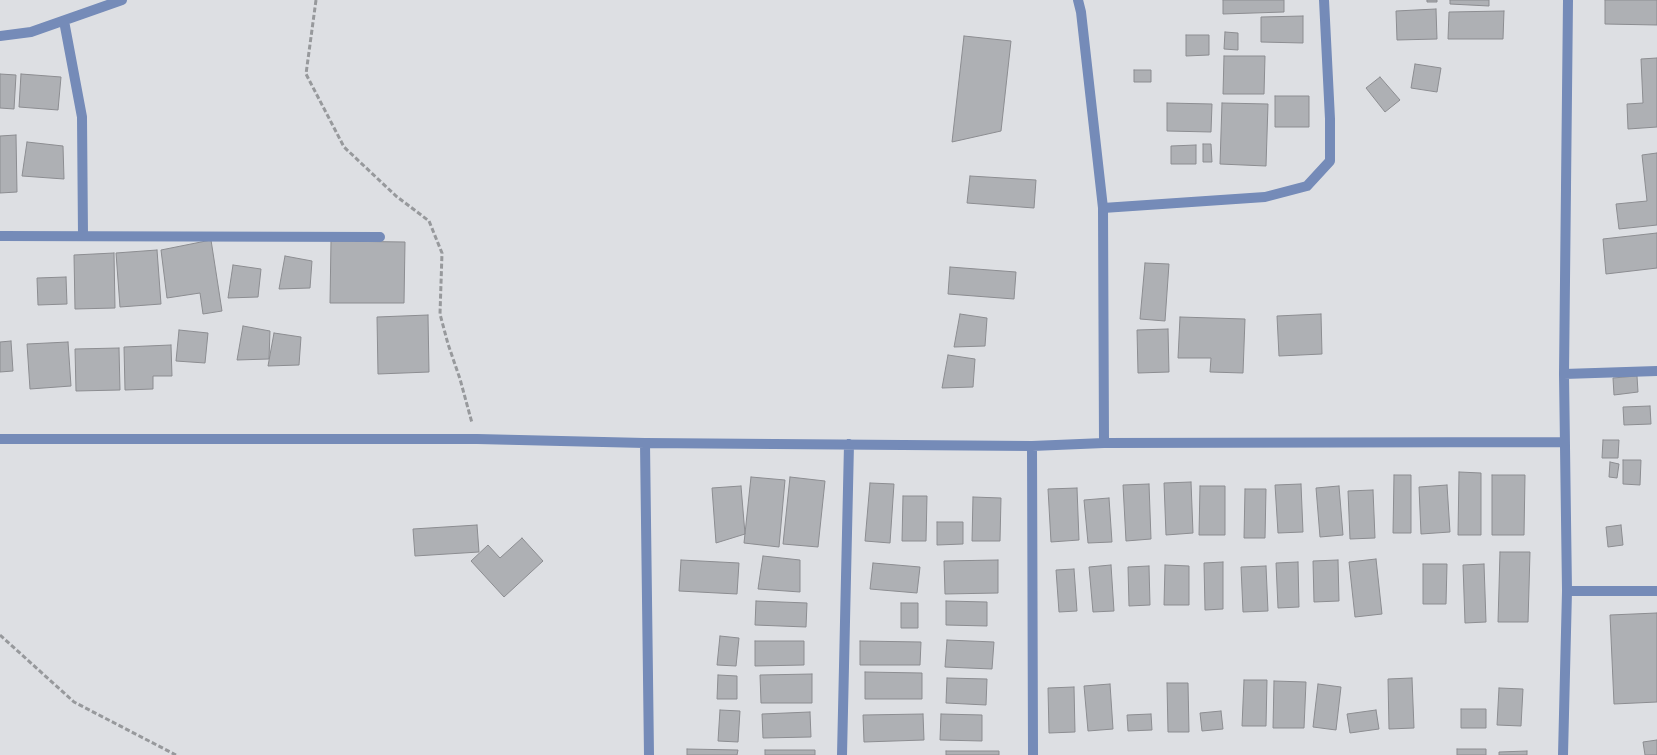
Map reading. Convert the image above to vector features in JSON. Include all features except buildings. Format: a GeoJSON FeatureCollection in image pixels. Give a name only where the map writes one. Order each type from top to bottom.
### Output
{"type":"FeatureCollection","features":[{"type":"Feature","properties":{"kind":"street"},"geometry":{"type":"LineString","coordinates":[[0,36],[31,32],[122,0]]}},
{"type":"Feature","properties":{"kind":"street"},"geometry":{"type":"LineString","coordinates":[[1078,0],[1082,12],[1103,208],[1104,444]]}},
{"type":"Feature","properties":{"kind":"street"},"geometry":{"type":"LineString","coordinates":[[1103,208],[1265,197],[1307,186],[1330,161],[1330,119],[1324,0]]}},
{"type":"Feature","properties":{"kind":"street"},"geometry":{"type":"LineString","coordinates":[[1563,755],[1566,591],[1564,374],[1568,0]]}},
{"type":"Feature","properties":{"kind":"street"},"geometry":{"type":"LineString","coordinates":[[64,21],[82,117],[84,236]]}},
{"type":"Feature","properties":{"kind":"street"},"geometry":{"type":"LineString","coordinates":[[0,236],[380,237]]}},
{"type":"Feature","properties":{"kind":"street"},"geometry":{"type":"LineString","coordinates":[[1564,374],[1657,371]]}},
{"type":"Feature","properties":{"kind":"street"},"geometry":{"type":"LineString","coordinates":[[0,439],[477,439],[645,443],[1032,446],[1564,442]]}},
{"type":"Feature","properties":{"kind":"street"},"geometry":{"type":"LineString","coordinates":[[645,443],[649,755]]}},
{"type":"Feature","properties":{"kind":"street"},"geometry":{"type":"LineString","coordinates":[[842,755],[849,444]]}},
{"type":"Feature","properties":{"kind":"street"},"geometry":{"type":"LineString","coordinates":[[1032,446],[1034,755]]}},
{"type":"Feature","properties":{"kind":"street"},"geometry":{"type":"LineString","coordinates":[[1566,591],[1657,591]]}},
{"type":"Feature","properties":{"kind":"path"},"geometry":{"type":"LineString","coordinates":[[316,0],[306,74],[344,147],[396,196],[429,221],[442,253],[440,314],[477,439]]}},
{"type":"Feature","properties":{"kind":"path"},"geometry":{"type":"LineString","coordinates":[[0,635],[74,702],[176,755]]}}]}
